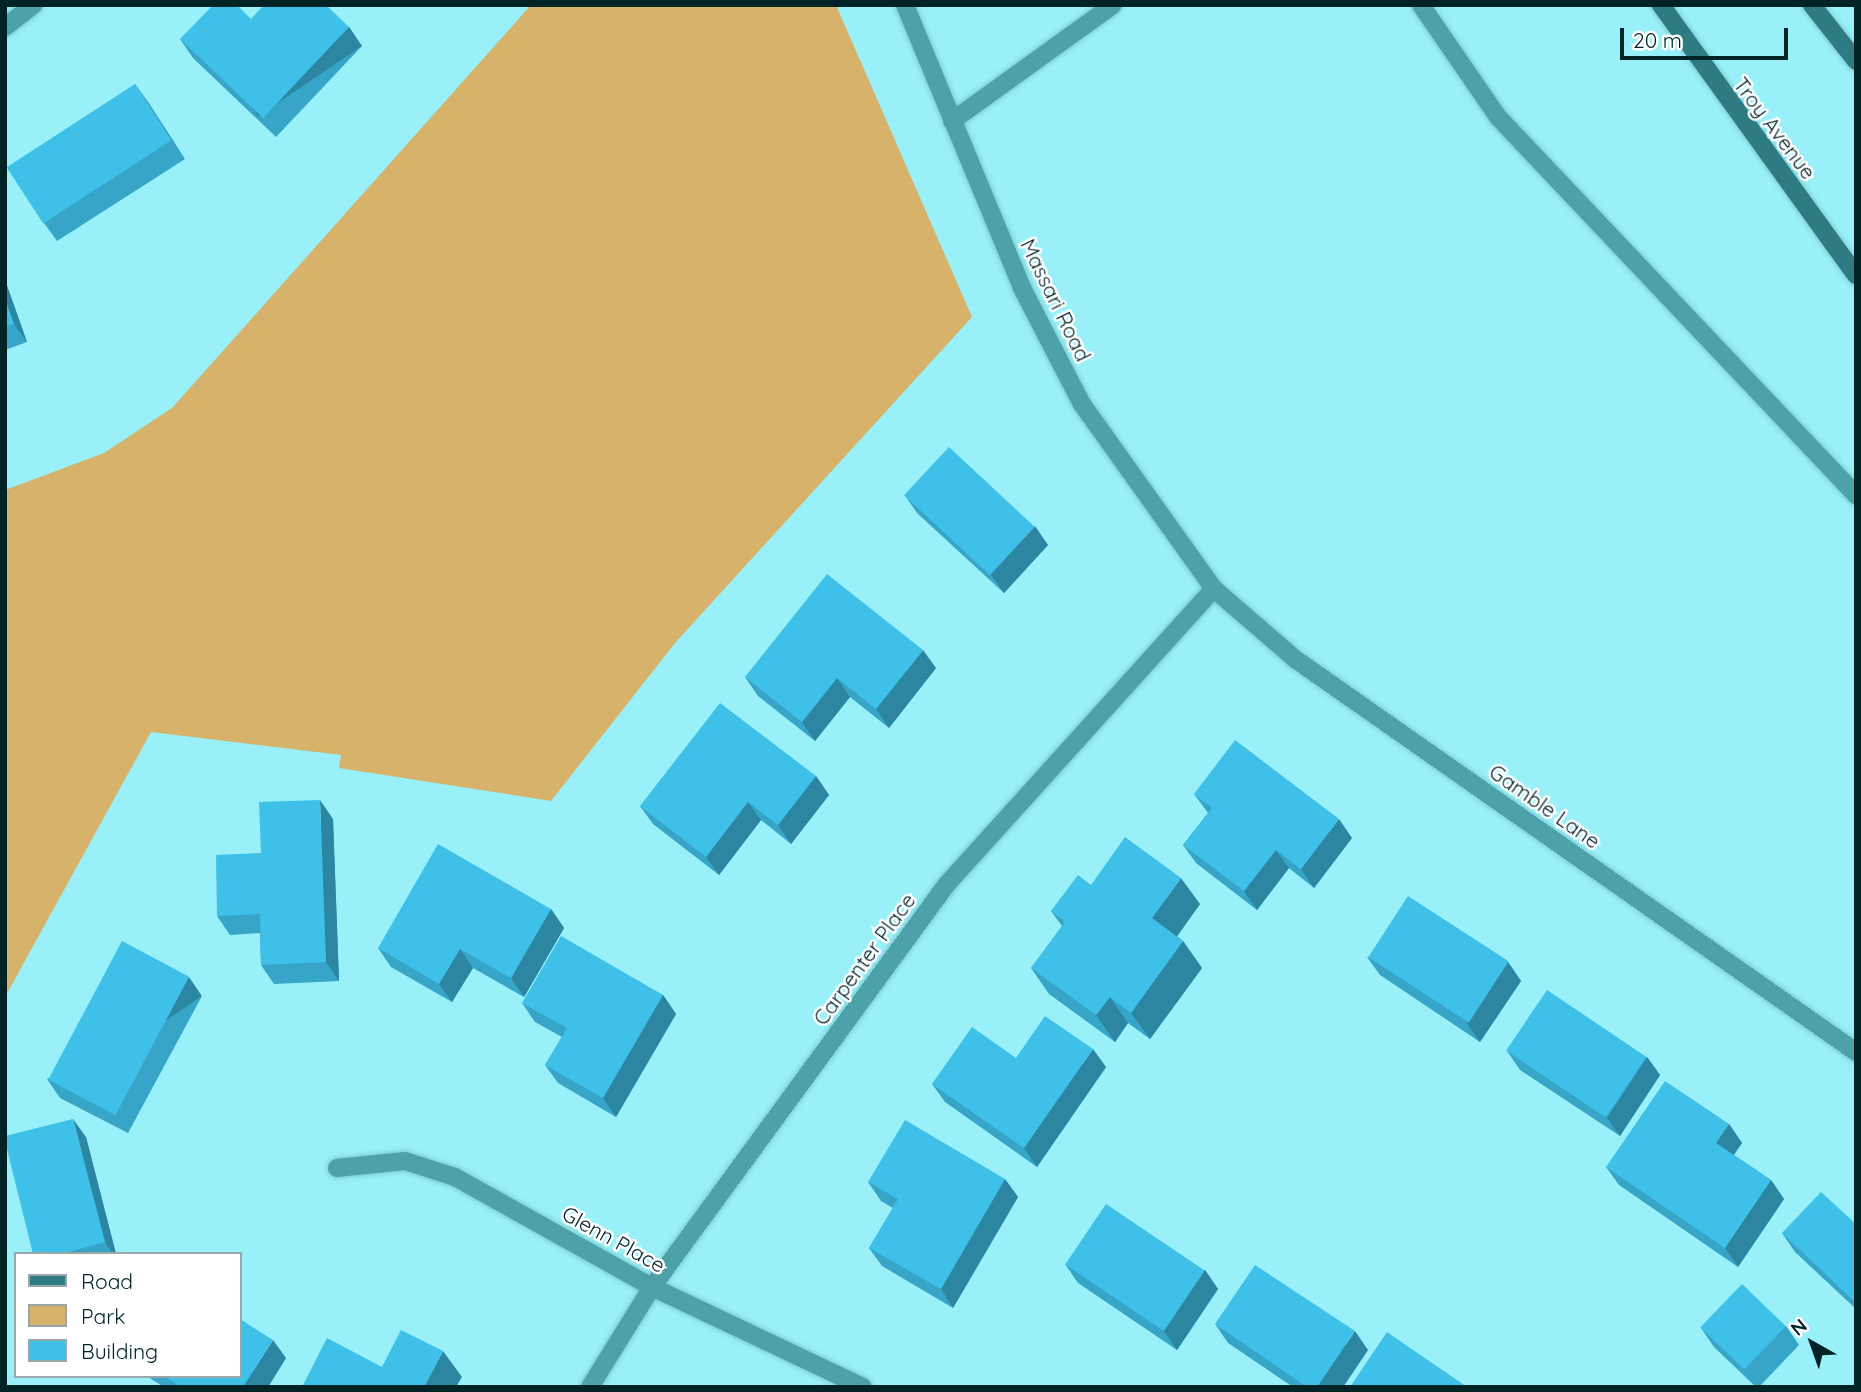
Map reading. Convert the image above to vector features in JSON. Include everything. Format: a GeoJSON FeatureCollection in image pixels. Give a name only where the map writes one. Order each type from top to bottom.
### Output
{"type":"FeatureCollection","features":[{"type":"Feature","properties":{"kind":"main road","name":"Troy Avenue"},"geometry":{"type":"LineString","coordinates":[[1661,5],[1856,275]]}},
{"type":"Feature","properties":{"kind":"main road"},"geometry":{"type":"LineString","coordinates":[[1812,5],[1856,61]]}},
{"type":"Feature","properties":{"kind":"street"},"geometry":{"type":"LineString","coordinates":[[5,27],[33,5]]}},
{"type":"Feature","properties":{"kind":"street","name":"Massari Road"},"geometry":{"type":"LineString","coordinates":[[905,5],[1023,288],[1082,404],[1214,589]]}},
{"type":"Feature","properties":{"kind":"street"},"geometry":{"type":"LineString","coordinates":[[952,121],[1113,5]]}},
{"type":"Feature","properties":{"kind":"street"},"geometry":{"type":"LineString","coordinates":[[1421,5],[1499,117],[1856,495]]}},
{"type":"Feature","properties":{"kind":"street","name":"Gamble Lane"},"geometry":{"type":"LineString","coordinates":[[1214,589],[1295,659],[1856,1052]]}},
{"type":"Feature","properties":{"kind":"street","name":"Carpenter Place"},"geometry":{"type":"LineString","coordinates":[[590,1387],[652,1287],[947,884],[1214,589]]}},
{"type":"Feature","properties":{"kind":"street","name":"Glenn Place"},"geometry":{"type":"LineString","coordinates":[[338,1168],[405,1161],[456,1177],[652,1287],[863,1387]]}},
{"type":"Feature","properties":{"kind":"green space"},"geometry":{"type":"Polygon","coordinates":[[[531,5],[836,5],[972,317],[675,643],[551,801],[339,768],[341,755],[151,732],[5,997],[5,490],[104,453],[172,408],[531,5]]]}},
{"type":"Feature","properties":{"kind":"building"},"geometry":{"type":"Polygon","coordinates":[[[213,5],[237,5],[251,19],[264,5],[326,5],[349,27],[263,118],[180,39],[213,5]]]}},
{"type":"Feature","properties":{"kind":"building"},"geometry":{"type":"Polygon","coordinates":[[[135,84],[171,140],[43,224],[7,167],[135,84]]]}},
{"type":"Feature","properties":{"kind":"building"},"geometry":{"type":"Polygon","coordinates":[[[5,299],[14,324],[5,327],[5,299]]]}},
{"type":"Feature","properties":{"kind":"building"},"geometry":{"type":"Polygon","coordinates":[[[949,447],[1035,527],[990,575],[904,495],[949,447]]]}},
{"type":"Feature","properties":{"kind":"building"},"geometry":{"type":"Polygon","coordinates":[[[827,574],[923,650],[876,709],[837,678],[802,722],[745,677],[827,574]]]}},
{"type":"Feature","properties":{"kind":"building"},"geometry":{"type":"Polygon","coordinates":[[[720,703],[816,776],[778,825],[748,802],[706,857],[640,806],[720,703]]]}},
{"type":"Feature","properties":{"kind":"building"},"geometry":{"type":"Polygon","coordinates":[[[1235,740],[1339,819],[1301,869],[1276,850],[1244,891],[1183,845],[1212,808],[1194,794],[1235,740]]]}},
{"type":"Feature","properties":{"kind":"building"},"geometry":{"type":"Polygon","coordinates":[[[320,800],[326,962],[261,965],[260,914],[217,916],[216,855],[261,853],[259,802],[320,800]]]}},
{"type":"Feature","properties":{"kind":"building"},"geometry":{"type":"Polygon","coordinates":[[[1125,837],[1181,878],[1152,918],[1183,941],[1131,1013],[1110,997],[1096,1015],[1031,968],[1065,922],[1051,911],[1078,875],[1091,885],[1125,837]]]}},
{"type":"Feature","properties":{"kind":"building"},"geometry":{"type":"Polygon","coordinates":[[[438,844],[551,909],[511,978],[460,949],[439,984],[378,948],[438,844]]]}},
{"type":"Feature","properties":{"kind":"building"},"geometry":{"type":"Polygon","coordinates":[[[1408,896],[1509,961],[1469,1023],[1368,957],[1408,896]]]}},
{"type":"Feature","properties":{"kind":"building"},"geometry":{"type":"Polygon","coordinates":[[[561,936],[663,995],[603,1098],[545,1065],[567,1028],[522,1003],[561,936]]]}},
{"type":"Feature","properties":{"kind":"building"},"geometry":{"type":"Polygon","coordinates":[[[122,941],[189,977],[115,1115],[48,1080],[122,941]]]}},
{"type":"Feature","properties":{"kind":"building"},"geometry":{"type":"Polygon","coordinates":[[[1547,990],[1646,1057],[1606,1118],[1506,1051],[1547,990]]]}},
{"type":"Feature","properties":{"kind":"building"},"geometry":{"type":"Polygon","coordinates":[[[1045,1016],[1093,1049],[1024,1148],[932,1084],[972,1027],[1016,1058],[1045,1016]]]}},
{"type":"Feature","properties":{"kind":"building"},"geometry":{"type":"Polygon","coordinates":[[[1665,1081],[1729,1124],[1716,1143],[1771,1180],[1725,1248],[1606,1167],[1665,1081]]]}},
{"type":"Feature","properties":{"kind":"building"},"geometry":{"type":"Polygon","coordinates":[[[73,1119],[105,1242],[68,1252],[33,1252],[5,1136],[73,1119]]]}},
{"type":"Feature","properties":{"kind":"building"},"geometry":{"type":"Polygon","coordinates":[[[905,1120],[1005,1179],[941,1289],[869,1248],[898,1199],[868,1182],[905,1120]]]}},
{"type":"Feature","properties":{"kind":"building"},"geometry":{"type":"Polygon","coordinates":[[[1821,1192],[1856,1224],[1856,1303],[1782,1233],[1821,1192]]]}},
{"type":"Feature","properties":{"kind":"building"},"geometry":{"type":"Polygon","coordinates":[[[1106,1204],[1205,1271],[1164,1331],[1065,1265],[1106,1204]]]}},
{"type":"Feature","properties":{"kind":"building"},"geometry":{"type":"Polygon","coordinates":[[[1255,1265],[1355,1331],[1317,1387],[1307,1387],[1215,1324],[1255,1265]]]}},
{"type":"Feature","properties":{"kind":"building"},"geometry":{"type":"Polygon","coordinates":[[[1742,1284],[1786,1326],[1744,1370],[1700,1327],[1742,1284]]]}},
{"type":"Feature","properties":{"kind":"building"},"geometry":{"type":"Polygon","coordinates":[[[242,1320],[273,1340],[243,1387],[181,1387],[167,1378],[242,1378],[242,1320]]]}},
{"type":"Feature","properties":{"kind":"building"},"geometry":{"type":"Polygon","coordinates":[[[401,1330],[443,1351],[424,1387],[302,1387],[327,1338],[382,1367],[401,1330]]]}},
{"type":"Feature","properties":{"kind":"building"},"geometry":{"type":"Polygon","coordinates":[[[1387,1332],[1467,1387],[1350,1387],[1387,1332]]]}}]}
